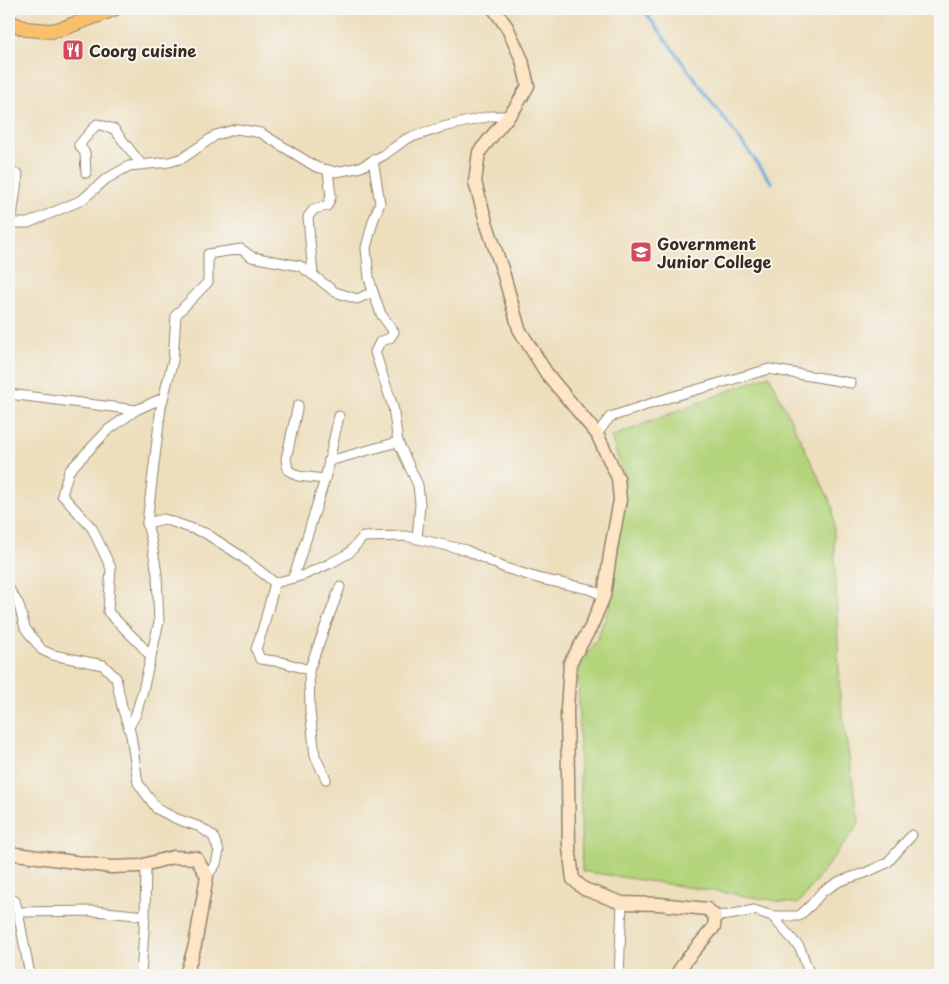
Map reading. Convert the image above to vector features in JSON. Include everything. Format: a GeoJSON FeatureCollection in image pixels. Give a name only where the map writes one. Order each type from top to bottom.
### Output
{"type":"FeatureCollection","features":[{"type":"Feature","properties":{"kind":"main road"},"geometry":{"type":"LineString","coordinates":[[9,22],[26,28],[51,31],[114,9]]}},
{"type":"Feature","properties":{"kind":"street"},"geometry":{"type":"LineString","coordinates":[[494,9],[507,27],[522,60],[528,86],[515,108],[479,152],[475,182],[486,225],[503,272],[519,329],[547,374],[597,434],[618,478],[620,500],[610,548],[604,596],[591,627],[570,663],[567,710],[570,846],[573,879],[584,889],[622,903],[659,904],[706,909],[716,916],[754,910],[772,916],[799,916],[822,892],[840,881],[888,863],[912,835]]}},
{"type":"Feature","properties":{"kind":"street"},"geometry":{"type":"LineString","coordinates":[[9,174],[18,174],[10,224],[28,223],[82,200],[106,179],[129,166],[169,162],[183,158],[216,135],[237,129],[261,133],[316,167],[336,172],[361,167],[406,139],[443,127],[491,116],[508,116]]}},
{"type":"Feature","properties":{"kind":"street"},"geometry":{"type":"LineString","coordinates":[[86,173],[84,152],[79,144],[97,124],[114,128],[141,164]]}},
{"type":"Feature","properties":{"kind":"street"},"geometry":{"type":"LineString","coordinates":[[373,160],[380,203],[366,248],[369,278],[381,314],[394,332],[390,338],[380,342],[375,352],[393,407],[398,442],[418,484],[420,504],[417,538]]}},
{"type":"Feature","properties":{"kind":"street"},"geometry":{"type":"LineString","coordinates":[[313,275],[308,217],[314,209],[327,206],[330,197],[328,170]]}},
{"type":"Feature","properties":{"kind":"street"},"geometry":{"type":"LineString","coordinates":[[129,727],[136,714],[159,622],[156,574],[147,524],[161,407],[173,360],[176,315],[208,282],[208,254],[240,249],[252,257],[300,266],[335,292],[357,300],[373,292]]}},
{"type":"Feature","properties":{"kind":"street"},"geometry":{"type":"LineString","coordinates":[[597,434],[610,417],[671,397],[769,369],[851,383]]}},
{"type":"Feature","properties":{"kind":"street"},"geometry":{"type":"LineString","coordinates":[[9,394],[136,410]]}},
{"type":"Feature","properties":{"kind":"street"},"geometry":{"type":"LineString","coordinates":[[151,657],[108,612],[111,568],[92,528],[62,495],[68,471],[108,430],[136,410],[163,398]]}},
{"type":"Feature","properties":{"kind":"street"},"geometry":{"type":"LineString","coordinates":[[298,404],[286,459],[288,470],[298,476],[325,479]]}},
{"type":"Feature","properties":{"kind":"street"},"geometry":{"type":"LineString","coordinates":[[293,578],[325,479],[339,416]]}},
{"type":"Feature","properties":{"kind":"street"},"geometry":{"type":"LineString","coordinates":[[329,460],[398,442]]}},
{"type":"Feature","properties":{"kind":"street"},"geometry":{"type":"LineString","coordinates":[[147,524],[164,519],[205,533],[241,556],[275,583]]}},
{"type":"Feature","properties":{"kind":"street"},"geometry":{"type":"LineString","coordinates":[[275,583],[304,575],[349,553],[363,536],[405,536],[466,550],[505,568],[604,596]]}},
{"type":"Feature","properties":{"kind":"street"},"geometry":{"type":"LineString","coordinates":[[275,583],[264,628],[256,649],[260,659],[282,662],[309,670]]}},
{"type":"Feature","properties":{"kind":"street"},"geometry":{"type":"LineString","coordinates":[[326,779],[315,756],[310,711],[309,670],[340,587]]}},
{"type":"Feature","properties":{"kind":"street"},"geometry":{"type":"LineString","coordinates":[[9,589],[19,605],[25,628],[42,650],[53,655],[103,665],[116,678],[122,707],[131,735],[138,783],[156,809],[200,827],[213,836],[219,851],[216,864],[207,876],[195,945],[186,975]]}},
{"type":"Feature","properties":{"kind":"street"},"geometry":{"type":"LineString","coordinates":[[9,853],[110,867],[140,866],[173,857],[196,858],[207,876]]}},
{"type":"Feature","properties":{"kind":"street"},"geometry":{"type":"LineString","coordinates":[[141,975],[146,864]]}},
{"type":"Feature","properties":{"kind":"street"},"geometry":{"type":"LineString","coordinates":[[9,897],[15,901],[18,912],[30,975]]}},
{"type":"Feature","properties":{"kind":"street"},"geometry":{"type":"LineString","coordinates":[[619,975],[622,903]]}},
{"type":"Feature","properties":{"kind":"street"},"geometry":{"type":"LineString","coordinates":[[18,912],[96,912],[145,916]]}},
{"type":"Feature","properties":{"kind":"street"},"geometry":{"type":"LineString","coordinates":[[676,975],[686,959],[714,927],[716,916]]}},
{"type":"Feature","properties":{"kind":"street"},"geometry":{"type":"LineString","coordinates":[[772,916],[800,948],[810,975]]}},
{"type":"Feature","properties":{"kind":"green space"},"geometry":{"type":"Polygon","coordinates":[[[769,375],[833,507],[840,699],[859,824],[798,904],[582,871],[578,668],[598,637],[610,605],[625,478],[611,437],[769,375]]]}},
{"type":"Feature","properties":{"kind":"waterway"},"geometry":{"type":"LineString","coordinates":[[643,9],[772,183]]}},
{"type":"Feature","properties":{"kind":"place","name":"Coorg cuisine"},"geometry":{"type":"Point","coordinates":[73,50]}},
{"type":"Feature","properties":{"kind":"place","name":"Government Junior College"},"geometry":{"type":"Point","coordinates":[641,252]}}]}
